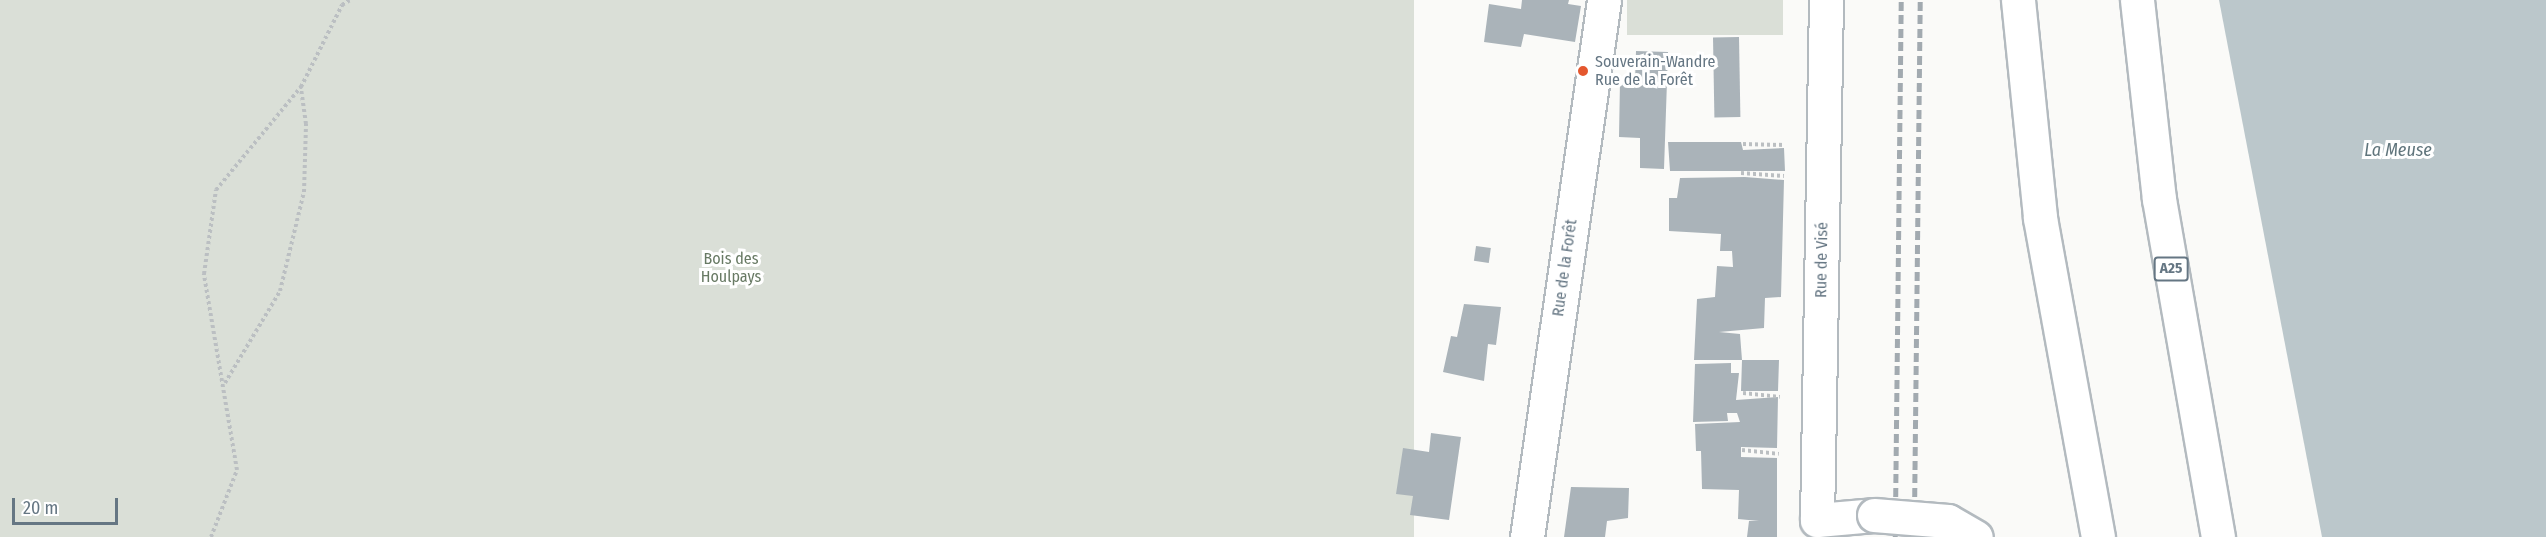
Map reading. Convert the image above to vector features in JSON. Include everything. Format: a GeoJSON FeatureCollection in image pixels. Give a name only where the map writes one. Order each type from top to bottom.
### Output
{"type":"FeatureCollection","features":[{"type":"Feature","properties":{"kind":"main road","name":"Rue de la Forêt"},"geometry":{"type":"LineString","coordinates":[[1527,537],[1604,0]]}},
{"type":"Feature","properties":{"kind":"main road","name":"Rue de Visé"},"geometry":{"type":"LineString","coordinates":[[1826,0],[1817,520],[1874,515],[1948,521],[1976,537]]}},
{"type":"Feature","properties":{"kind":"main road"},"geometry":{"type":"LineString","coordinates":[[2018,0],[2040,218],[2098,537]]}},
{"type":"Feature","properties":{"kind":"main road","name":"A25"},"geometry":{"type":"LineString","coordinates":[[2137,0],[2159,199],[2218,537]]}},
{"type":"Feature","properties":{"kind":"path"},"geometry":{"type":"LineString","coordinates":[[211,537],[237,470],[204,274],[216,190],[301,87],[342,5],[350,0]]}},
{"type":"Feature","properties":{"kind":"path"},"geometry":{"type":"LineString","coordinates":[[224,384],[280,291],[304,192],[306,124],[301,87]]}},
{"type":"Feature","properties":{"kind":"path"},"geometry":{"type":"LineString","coordinates":[[1743,144],[1784,145]]}},
{"type":"Feature","properties":{"kind":"path"},"geometry":{"type":"LineString","coordinates":[[1741,174],[1784,176]]}},
{"type":"Feature","properties":{"kind":"path"},"geometry":{"type":"LineString","coordinates":[[1743,393],[1780,397]]}},
{"type":"Feature","properties":{"kind":"path"},"geometry":{"type":"LineString","coordinates":[[1742,450],[1779,454]]}},
{"type":"Feature","properties":{"kind":"green space","name":"Bois des Houlpays"},"geometry":{"type":"Polygon","coordinates":[[[0,0],[1414,0],[1414,537],[0,537],[0,0]]]}},
{"type":"Feature","properties":{"kind":"green space"},"geometry":{"type":"Polygon","coordinates":[[[1627,0],[1783,0],[1783,35],[1627,35],[1627,0]]]}},
{"type":"Feature","properties":{"kind":"water","name":"La Meuse"},"geometry":{"type":"Polygon","coordinates":[[[2219,0],[2546,0],[2546,537],[2322,537],[2219,0]]]}},
{"type":"Feature","properties":{"kind":"building"},"geometry":{"type":"Polygon","coordinates":[[[1522,0],[1569,0],[1568,4],[1581,6],[1575,42],[1524,34],[1521,47],[1484,42],[1489,4],[1521,9],[1522,0]]]}},
{"type":"Feature","properties":{"kind":"building"},"geometry":{"type":"Polygon","coordinates":[[[1713,37],[1739,37],[1740,117],[1714,117],[1713,37]]]}},
{"type":"Feature","properties":{"kind":"building"},"geometry":{"type":"Polygon","coordinates":[[[1636,51],[1668,52],[1664,169],[1640,168],[1640,138],[1619,137],[1620,81],[1635,81],[1636,51]]]}},
{"type":"Feature","properties":{"kind":"building"},"geometry":{"type":"Polygon","coordinates":[[[1668,142],[1741,142],[1743,150],[1784,148],[1785,171],[1670,171],[1668,142]]]}},
{"type":"Feature","properties":{"kind":"building"},"geometry":{"type":"Polygon","coordinates":[[[1745,177],[1784,180],[1781,297],[1765,298],[1764,328],[1719,332],[1740,334],[1742,360],[1694,360],[1697,299],[1715,297],[1717,266],[1733,267],[1732,251],[1720,251],[1721,234],[1669,231],[1669,198],[1677,198],[1680,178],[1745,177]]]}},
{"type":"Feature","properties":{"kind":"building"},"geometry":{"type":"Polygon","coordinates":[[[1476,246],[1491,248],[1489,263],[1474,261],[1476,246]]]}},
{"type":"Feature","properties":{"kind":"building"},"geometry":{"type":"Polygon","coordinates":[[[1464,304],[1501,307],[1496,345],[1488,344],[1484,381],[1443,372],[1451,336],[1457,337],[1464,304]]]}},
{"type":"Feature","properties":{"kind":"building"},"geometry":{"type":"Polygon","coordinates":[[[1742,360],[1779,360],[1778,391],[1741,391],[1742,360]]]}},
{"type":"Feature","properties":{"kind":"building"},"geometry":{"type":"Polygon","coordinates":[[[1731,363],[1731,373],[1739,373],[1736,400],[1778,397],[1777,448],[1741,447],[1741,457],[1777,458],[1777,537],[1747,537],[1749,521],[1759,521],[1738,519],[1739,490],[1702,489],[1701,451],[1696,451],[1695,424],[1740,422],[1737,413],[1727,413],[1728,421],[1693,422],[1695,364],[1731,363]]]}},
{"type":"Feature","properties":{"kind":"building"},"geometry":{"type":"Polygon","coordinates":[[[1431,433],[1461,437],[1449,520],[1410,515],[1413,496],[1396,494],[1403,448],[1429,452],[1431,433]]]}},
{"type":"Feature","properties":{"kind":"building"},"geometry":{"type":"Polygon","coordinates":[[[1571,487],[1629,488],[1628,518],[1607,521],[1605,537],[1564,537],[1571,487]]]}},
{"type":"Feature","properties":{"kind":"railway"},"geometry":{"type":"LineString","coordinates":[[1895,537],[1901,0]]}},
{"type":"Feature","properties":{"kind":"railway"},"geometry":{"type":"LineString","coordinates":[[1914,537],[1920,0]]}},
{"type":"Feature","properties":{"kind":"place","name":"Souverain-Wandre Rue de la Forêt"},"geometry":{"type":"Point","coordinates":[1583,71]}}]}
